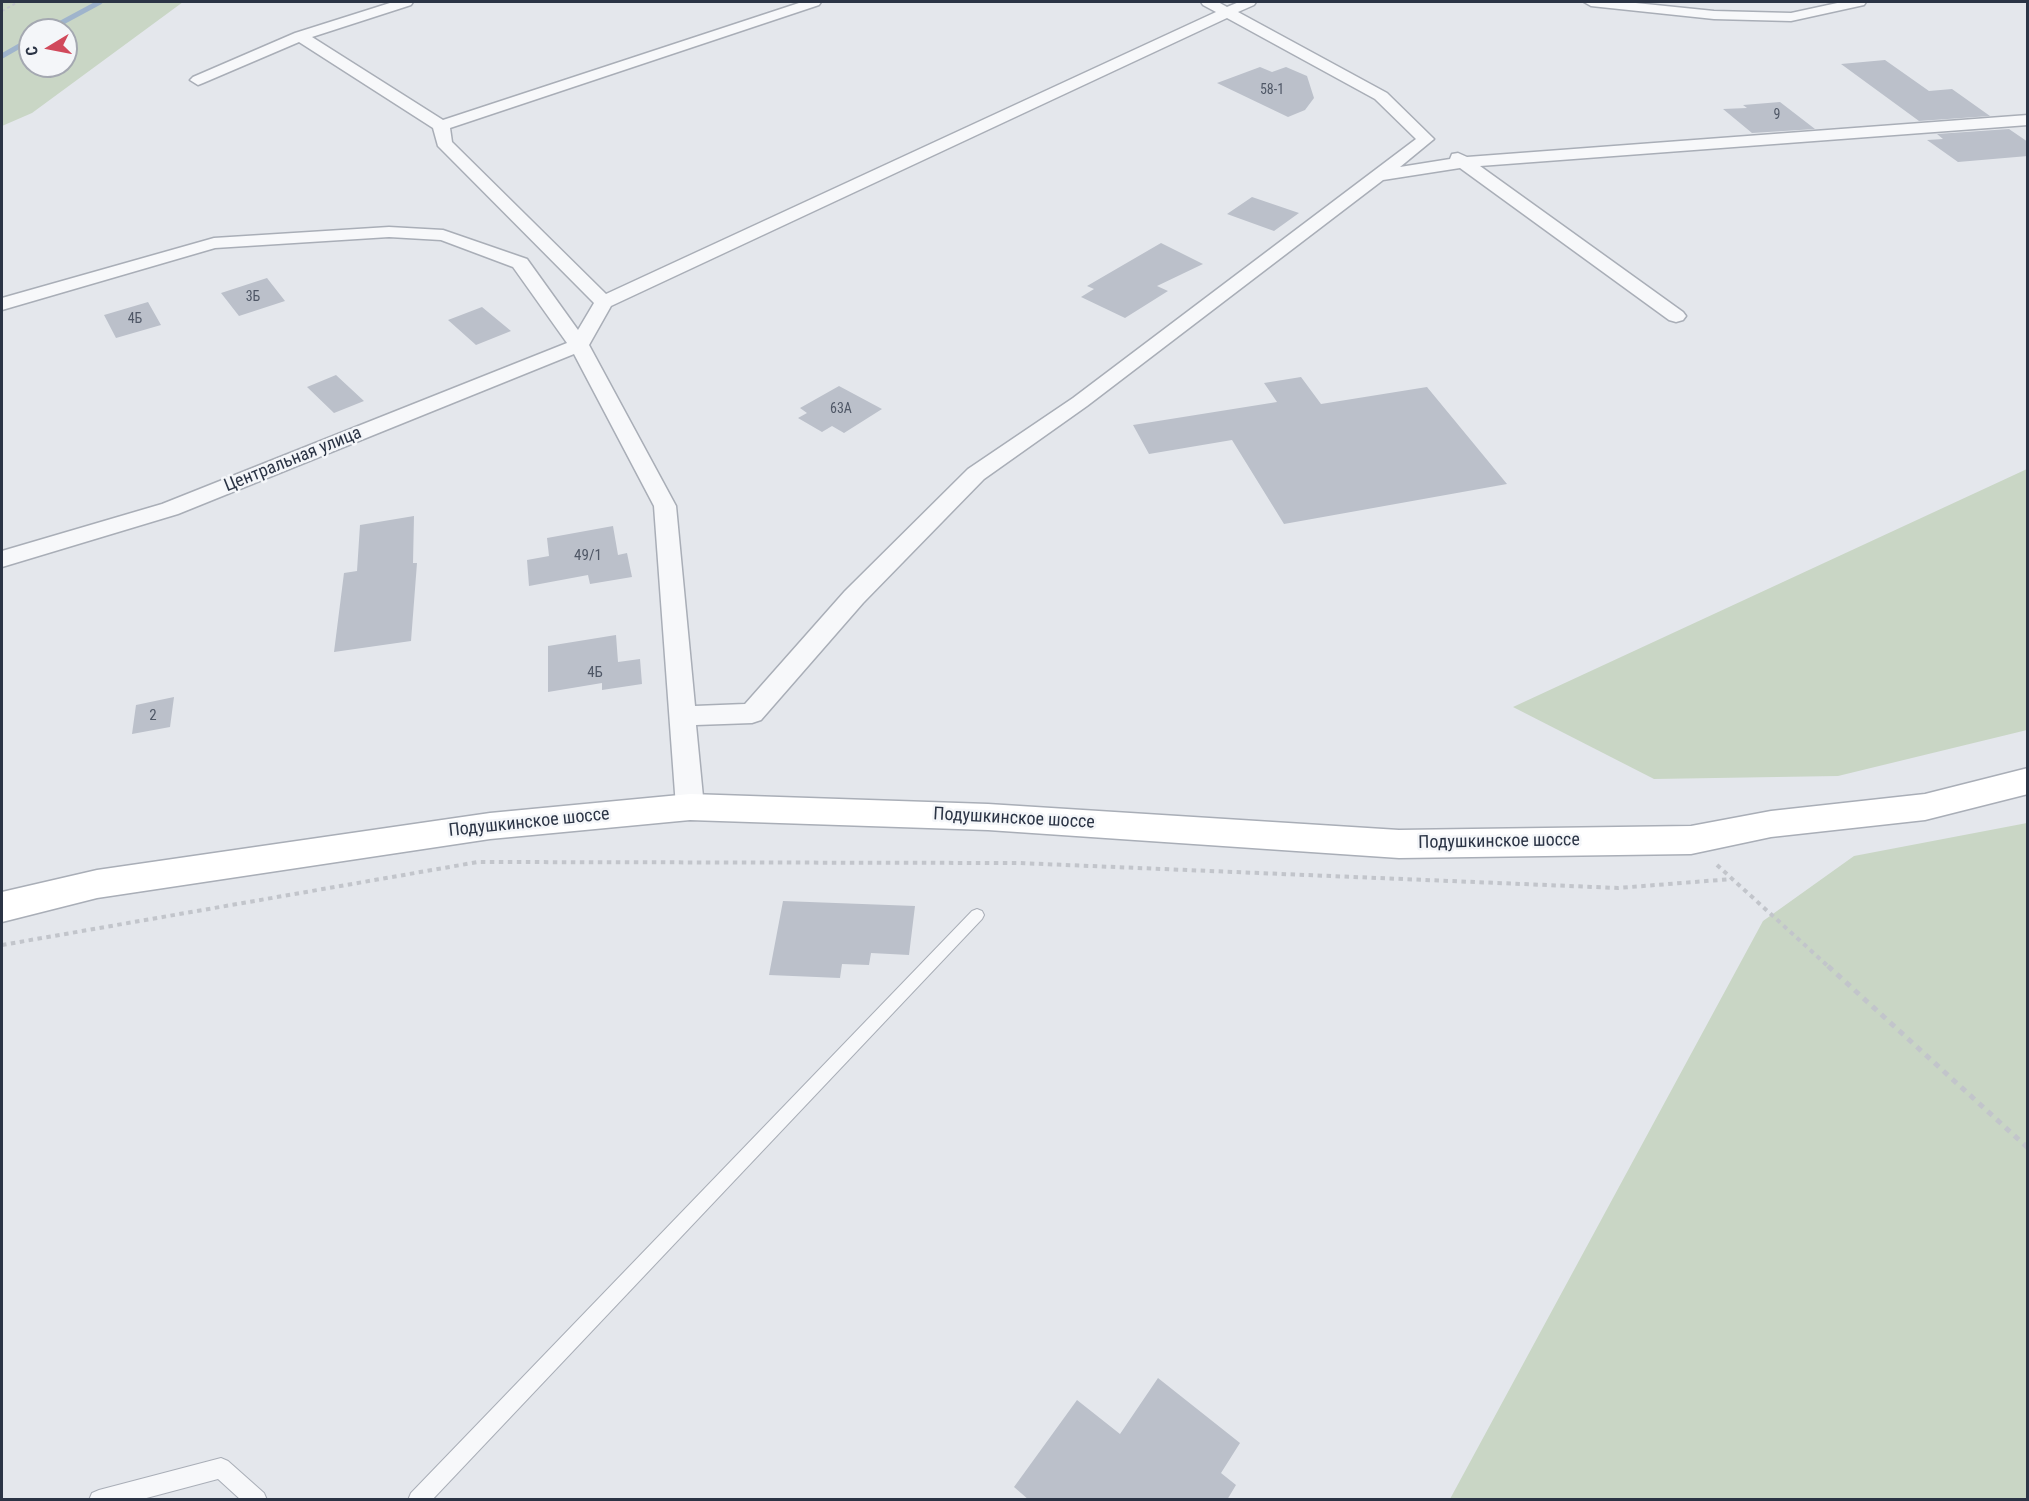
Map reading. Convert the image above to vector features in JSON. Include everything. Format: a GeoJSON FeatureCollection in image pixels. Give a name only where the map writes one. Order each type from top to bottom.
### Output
{"type":"FeatureCollection","features":[{"type":"Feature","properties":{"kind":"main road","name":"Подушкинское шоссе"},"geometry":{"type":"LineString","coordinates":[[2,907],[97,884],[490,825],[690,807],[988,816],[1399,844],[1692,840],[1771,824],[1925,807],[2028,782]]}},
{"type":"Feature","properties":{"kind":"street"},"geometry":{"type":"LineString","coordinates":[[198,80],[300,36],[406,2]]}},
{"type":"Feature","properties":{"kind":"street"},"geometry":{"type":"LineString","coordinates":[[441,126],[814,2]]}},
{"type":"Feature","properties":{"kind":"street"},"geometry":{"type":"LineString","coordinates":[[579,345],[604,302],[1217,7],[1249,2]]}},
{"type":"Feature","properties":{"kind":"street"},"geometry":{"type":"LineString","coordinates":[[1591,2],[1714,15],[1791,17],[1859,2]]}},
{"type":"Feature","properties":{"kind":"street"},"geometry":{"type":"LineString","coordinates":[[1217,7],[1381,96],[1426,139],[1464,162],[1676,316]]}},
{"type":"Feature","properties":{"kind":"street"},"geometry":{"type":"LineString","coordinates":[[300,36],[441,126],[444,143],[604,302]]}},
{"type":"Feature","properties":{"kind":"street"},"geometry":{"type":"LineString","coordinates":[[1381,175],[1464,162],[2028,120]]}},
{"type":"Feature","properties":{"kind":"street"},"geometry":{"type":"LineString","coordinates":[[684,716],[752,713],[854,597],[976,474],[1080,402],[1426,139]]}},
{"type":"Feature","properties":{"kind":"street"},"geometry":{"type":"LineString","coordinates":[[2,304],[214,243],[389,232],[443,236],[519,263],[579,345],[665,506],[690,807]]}},
{"type":"Feature","properties":{"kind":"street","name":"Центральная улица"},"geometry":{"type":"LineString","coordinates":[[2,559],[170,509],[579,345]]}},
{"type":"Feature","properties":{"kind":"lane"},"geometry":{"type":"LineString","coordinates":[[418,1500],[977,915]]}},
{"type":"Feature","properties":{"kind":"lane"},"geometry":{"type":"LineString","coordinates":[[99,1500],[222,1468],[256,1500]]}},
{"type":"Feature","properties":{"kind":"path"},"geometry":{"type":"LineString","coordinates":[[2,11],[18,2]]}},
{"type":"Feature","properties":{"kind":"path"},"geometry":{"type":"LineString","coordinates":[[1692,840],[2028,1148]]}},
{"type":"Feature","properties":{"kind":"path"},"geometry":{"type":"LineString","coordinates":[[2,945],[478,862],[1019,863],[1618,888],[1732,879]]}},
{"type":"Feature","properties":{"kind":"green space"},"geometry":{"type":"Polygon","coordinates":[[[2,2],[183,2],[32,113],[2,126],[2,2]]]}},
{"type":"Feature","properties":{"kind":"green space"},"geometry":{"type":"Polygon","coordinates":[[[2027,469],[2027,730],[1838,776],[1654,779],[1513,707],[2027,469]]]}},
{"type":"Feature","properties":{"kind":"green space"},"geometry":{"type":"Polygon","coordinates":[[[2027,823],[2027,1499],[1450,1499],[1763,921],[1854,856],[2027,823]]]}},
{"type":"Feature","properties":{"kind":"building"},"geometry":{"type":"Polygon","coordinates":[[[1885,60],[1929,91],[1952,89],[1990,116],[1919,121],[1841,64],[1885,60]]]}},
{"type":"Feature","properties":{"kind":"building"},"geometry":{"type":"Polygon","coordinates":[[[1260,67],[1272,72],[1286,67],[1307,76],[1314,98],[1305,110],[1288,117],[1217,83],[1260,67]]]}},
{"type":"Feature","properties":{"kind":"building"},"geometry":{"type":"Polygon","coordinates":[[[1780,102],[1815,129],[1752,133],[1723,109],[1747,108],[1743,105],[1780,102]]]}},
{"type":"Feature","properties":{"kind":"building"},"geometry":{"type":"Polygon","coordinates":[[[2009,129],[2028,142],[2028,156],[1958,162],[1927,140],[1943,139],[1937,134],[2009,129]]]}},
{"type":"Feature","properties":{"kind":"building"},"geometry":{"type":"Polygon","coordinates":[[[1252,197],[1299,213],[1274,231],[1227,214],[1252,197]]]}},
{"type":"Feature","properties":{"kind":"building"},"geometry":{"type":"Polygon","coordinates":[[[1161,243],[1203,264],[1157,286],[1168,291],[1125,318],[1081,297],[1094,289],[1087,286],[1161,243]]]}},
{"type":"Feature","properties":{"kind":"building"},"geometry":{"type":"Polygon","coordinates":[[[267,278],[285,301],[239,316],[221,293],[267,278]]]}},
{"type":"Feature","properties":{"kind":"building"},"geometry":{"type":"Polygon","coordinates":[[[148,302],[161,325],[116,338],[104,315],[148,302]]]}},
{"type":"Feature","properties":{"kind":"building"},"geometry":{"type":"Polygon","coordinates":[[[482,307],[511,331],[476,345],[448,320],[482,307]]]}},
{"type":"Feature","properties":{"kind":"building"},"geometry":{"type":"Polygon","coordinates":[[[336,375],[364,401],[334,413],[307,387],[336,375]]]}},
{"type":"Feature","properties":{"kind":"building"},"geometry":{"type":"Polygon","coordinates":[[[1301,377],[1321,404],[1427,387],[1507,484],[1284,524],[1232,440],[1149,454],[1133,425],[1277,402],[1264,383],[1301,377]]]}},
{"type":"Feature","properties":{"kind":"building"},"geometry":{"type":"Polygon","coordinates":[[[839,386],[882,409],[844,433],[832,426],[822,432],[798,418],[807,413],[800,408],[839,386]]]}},
{"type":"Feature","properties":{"kind":"building"},"geometry":{"type":"Polygon","coordinates":[[[414,516],[413,563],[417,563],[411,641],[334,652],[344,573],[357,571],[360,525],[414,516]]]}},
{"type":"Feature","properties":{"kind":"building"},"geometry":{"type":"Polygon","coordinates":[[[613,526],[618,555],[627,553],[632,577],[590,584],[588,575],[529,586],[527,560],[549,556],[547,538],[613,526]]]}},
{"type":"Feature","properties":{"kind":"building"},"geometry":{"type":"Polygon","coordinates":[[[616,635],[618,662],[640,659],[642,684],[602,690],[602,683],[548,692],[548,646],[616,635]]]}},
{"type":"Feature","properties":{"kind":"building"},"geometry":{"type":"Polygon","coordinates":[[[174,697],[170,727],[132,734],[136,705],[174,697]]]}},
{"type":"Feature","properties":{"kind":"building"},"geometry":{"type":"Polygon","coordinates":[[[783,901],[915,906],[909,955],[871,953],[869,965],[842,964],[840,978],[769,975],[783,901]]]}},
{"type":"Feature","properties":{"kind":"building"},"geometry":{"type":"Polygon","coordinates":[[[1158,1378],[1240,1443],[1221,1473],[1236,1485],[1227,1500],[1029,1500],[1014,1487],[1077,1400],[1120,1434],[1158,1378]]]}},
{"type":"Feature","properties":{"kind":"waterway"},"geometry":{"type":"LineString","coordinates":[[70,18],[100,2]]}},
{"type":"Feature","properties":{"kind":"waterway"},"geometry":{"type":"LineString","coordinates":[[2,56],[18,47]]}}]}
